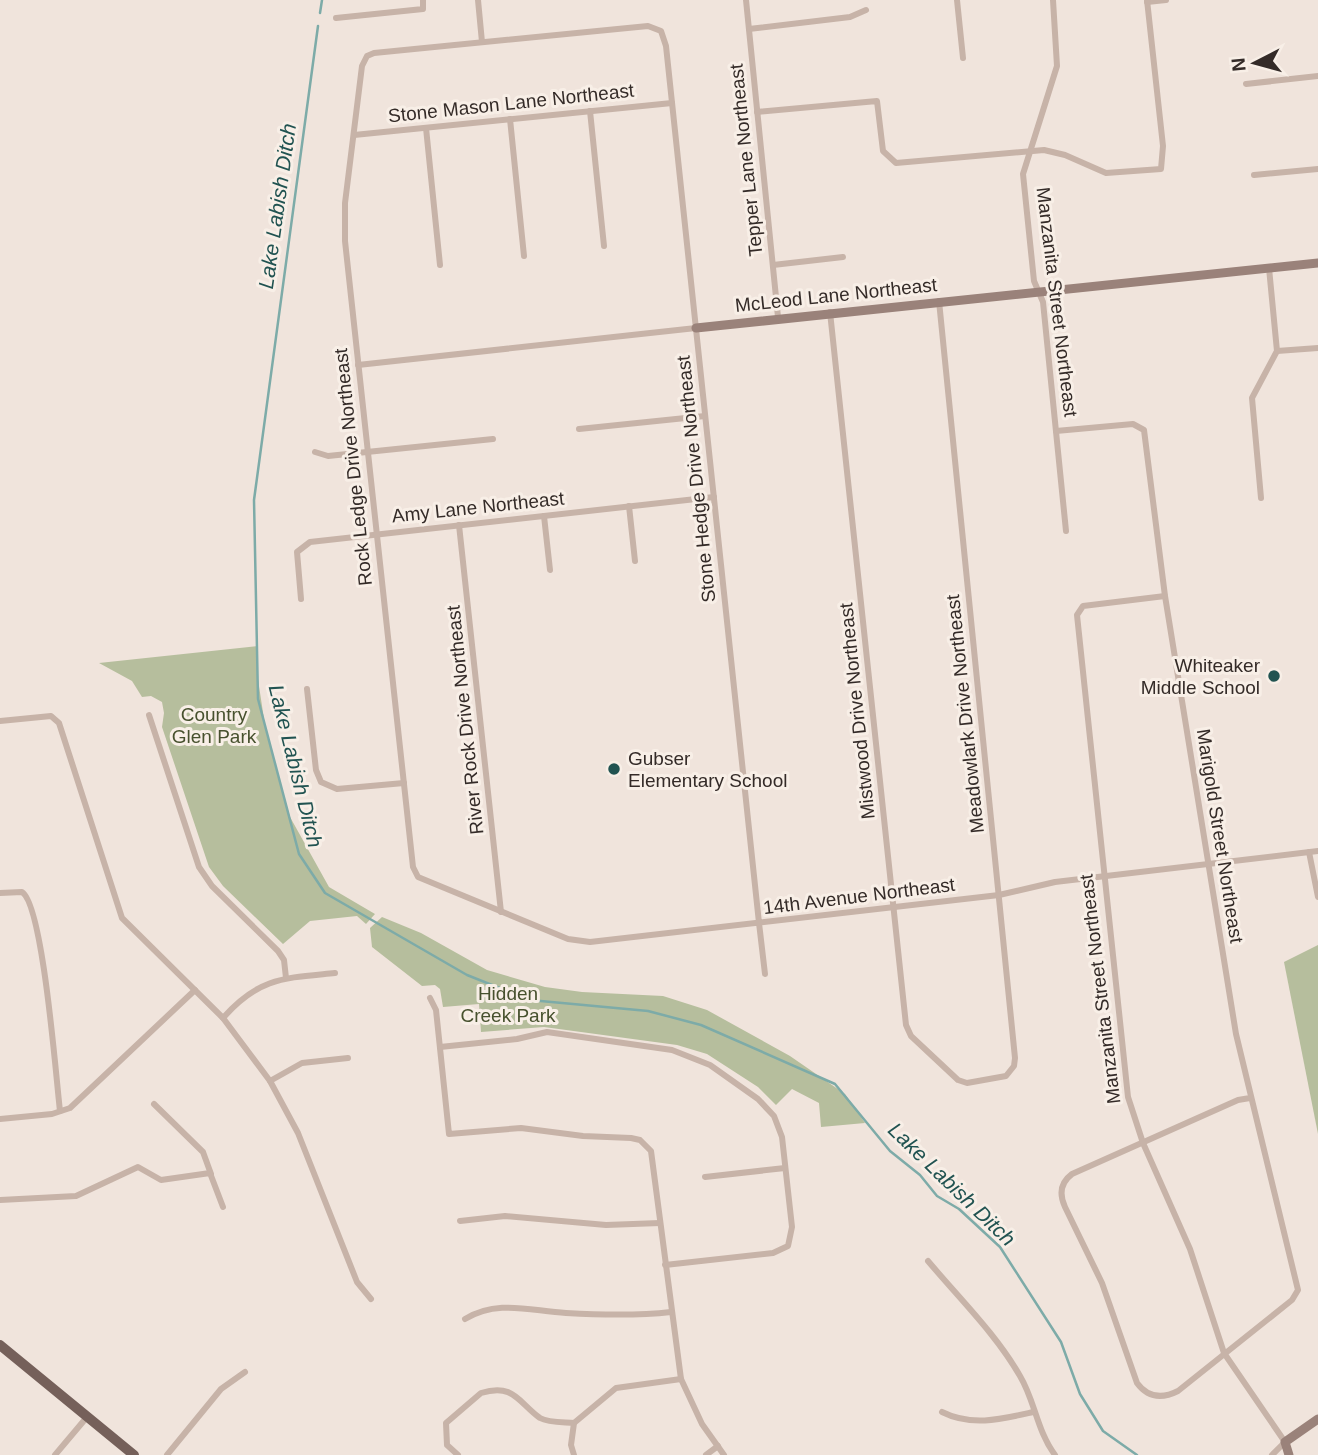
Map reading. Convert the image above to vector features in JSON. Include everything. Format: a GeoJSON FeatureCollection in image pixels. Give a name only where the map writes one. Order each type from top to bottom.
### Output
{"type":"FeatureCollection","features":[{"type":"Feature","properties":{"kind":"main road"},"geometry":{"type":"LineString","coordinates":[[0,1345],[134,1455]]}},
{"type":"Feature","properties":{"kind":"street"},"geometry":{"type":"LineString","coordinates":[[336,18],[423,9],[423,0]]}},
{"type":"Feature","properties":{"kind":"street"},"geometry":{"type":"LineString","coordinates":[[478,0],[482,42]]}},
{"type":"Feature","properties":{"kind":"street","name":"Tepper Lane Northeast"},"geometry":{"type":"LineString","coordinates":[[746,0],[778,317]]}},
{"type":"Feature","properties":{"kind":"street"},"geometry":{"type":"LineString","coordinates":[[957,0],[963,58]]}},
{"type":"Feature","properties":{"kind":"street","name":"Manzanita Street Northeast"},"geometry":{"type":"LineString","coordinates":[[1053,0],[1057,66],[1028,150],[1023,174],[1034,281],[1043,302],[1066,531]]}},
{"type":"Feature","properties":{"kind":"street"},"geometry":{"type":"LineString","coordinates":[[757,112],[877,101],[883,151],[896,163],[1028,150],[1056,152],[1106,173],[1161,169],[1163,146],[1147,1],[1166,0]]}},
{"type":"Feature","properties":{"kind":"street"},"geometry":{"type":"LineString","coordinates":[[749,29],[850,18],[866,10]]}},
{"type":"Feature","properties":{"kind":"street","name":"Stone Hedge Drive Northeast"},"geometry":{"type":"LineString","coordinates":[[482,42],[648,26],[661,31],[666,46],[765,974]]}},
{"type":"Feature","properties":{"kind":"street","name":"Rock Ledge Drive Northeast"},"geometry":{"type":"LineString","coordinates":[[415,875],[344,224],[362,66],[366,56],[482,42]]}},
{"type":"Feature","properties":{"kind":"street"},"geometry":{"type":"LineString","coordinates":[[1246,83],[1318,76]]}},
{"type":"Feature","properties":{"kind":"street","name":"Stone Mason Lane Northeast"},"geometry":{"type":"LineString","coordinates":[[354,135],[672,103]]}},
{"type":"Feature","properties":{"kind":"street"},"geometry":{"type":"LineString","coordinates":[[590,111],[604,246]]}},
{"type":"Feature","properties":{"kind":"street"},"geometry":{"type":"LineString","coordinates":[[510,119],[524,256]]}},
{"type":"Feature","properties":{"kind":"street"},"geometry":{"type":"LineString","coordinates":[[426,128],[440,265]]}},
{"type":"Feature","properties":{"kind":"street"},"geometry":{"type":"LineString","coordinates":[[1254,176],[1318,169]]}},
{"type":"Feature","properties":{"kind":"street"},"geometry":{"type":"LineString","coordinates":[[773,265],[843,257]]}},
{"type":"Feature","properties":{"kind":"street","name":"McLeod Lane Northeast"},"geometry":{"type":"LineString","coordinates":[[358,365],[778,317],[1318,263]]}},
{"type":"Feature","properties":{"kind":"street"},"geometry":{"type":"LineString","coordinates":[[1261,498],[1252,398],[1277,351],[1269,268]]}},
{"type":"Feature","properties":{"kind":"street","name":"Meadowlark Drive Northeast"},"geometry":{"type":"LineString","coordinates":[[939,301],[1014,1066],[1001,1078],[962,1082]]}},
{"type":"Feature","properties":{"kind":"street","name":"Mistwood Drive Northeast"},"geometry":{"type":"LineString","coordinates":[[830,312],[908,1031],[962,1082]]}},
{"type":"Feature","properties":{"kind":"street"},"geometry":{"type":"LineString","coordinates":[[1277,351],[1318,348]]}},
{"type":"Feature","properties":{"kind":"street"},"geometry":{"type":"LineString","coordinates":[[579,429],[705,416]]}},
{"type":"Feature","properties":{"kind":"street","name":"Marigold Street Northeast"},"geometry":{"type":"LineString","coordinates":[[1056,431],[1133,424],[1142,426],[1165,596],[1236,1034],[1298,1290],[1292,1300],[1224,1353]]}},
{"type":"Feature","properties":{"kind":"street"},"geometry":{"type":"LineString","coordinates":[[315,453],[328,456],[493,439]]}},
{"type":"Feature","properties":{"kind":"street","name":"Amy Lane Northeast"},"geometry":{"type":"LineString","coordinates":[[301,599],[297,557],[302,545],[376,534],[714,497]]}},
{"type":"Feature","properties":{"kind":"street"},"geometry":{"type":"LineString","coordinates":[[629,506],[635,561]]}},
{"type":"Feature","properties":{"kind":"street"},"geometry":{"type":"LineString","coordinates":[[544,516],[550,570]]}},
{"type":"Feature","properties":{"kind":"street","name":"River Rock Drive Northeast"},"geometry":{"type":"LineString","coordinates":[[459,525],[501,912]]}},
{"type":"Feature","properties":{"kind":"street","name":"Manzanita Street Northeast"},"geometry":{"type":"LineString","coordinates":[[1165,596],[1079,609],[1128,1097],[1143,1143],[1190,1249],[1224,1353],[1285,1442],[1289,1455]]}},
{"type":"Feature","properties":{"kind":"street"},"geometry":{"type":"LineString","coordinates":[[307,690],[316,770],[321,782],[337,789],[404,783]]}},
{"type":"Feature","properties":{"kind":"street"},"geometry":{"type":"LineString","coordinates":[[149,715],[199,867],[212,886],[278,951],[284,960],[286,978]]}},
{"type":"Feature","properties":{"kind":"street"},"geometry":{"type":"LineString","coordinates":[[0,721],[45,716],[56,720],[122,918],[223,1018],[270,1081],[298,1133],[358,1282],[372,1299]]}},
{"type":"Feature","properties":{"kind":"street","name":"14th Avenue Northeast"},"geometry":{"type":"LineString","coordinates":[[415,875],[501,912],[582,942],[999,895],[1034,886],[1104,876],[1318,851]]}},
{"type":"Feature","properties":{"kind":"street"},"geometry":{"type":"LineString","coordinates":[[1309,852],[1318,897]]}},
{"type":"Feature","properties":{"kind":"street"},"geometry":{"type":"LineString","coordinates":[[0,893],[22,892],[31,903],[46,983],[60,1111]]}},
{"type":"Feature","properties":{"kind":"street"},"geometry":{"type":"LineString","coordinates":[[223,1018],[254,988],[286,978],[335,973]]}},
{"type":"Feature","properties":{"kind":"street"},"geometry":{"type":"LineString","coordinates":[[0,1119],[60,1111],[79,1101],[104,1074],[195,990]]}},
{"type":"Feature","properties":{"kind":"street"},"geometry":{"type":"LineString","coordinates":[[430,998],[436,1010],[449,1134],[513,1128],[640,1140],[651,1151],[681,1379],[695,1411],[724,1455]]}},
{"type":"Feature","properties":{"kind":"street"},"geometry":{"type":"LineString","coordinates":[[440,1047],[517,1039],[547,1032],[691,1056],[741,1086],[768,1109],[782,1137],[792,1227],[788,1246],[773,1253],[665,1265]]}},
{"type":"Feature","properties":{"kind":"street"},"geometry":{"type":"LineString","coordinates":[[270,1081],[302,1063],[348,1058]]}},
{"type":"Feature","properties":{"kind":"street"},"geometry":{"type":"LineString","coordinates":[[1224,1353],[1178,1391],[1159,1396],[1142,1390],[1137,1383],[1102,1283],[1065,1207],[1062,1188],[1072,1174],[1238,1100],[1250,1098]]}},
{"type":"Feature","properties":{"kind":"street"},"geometry":{"type":"LineString","coordinates":[[154,1104],[203,1152],[223,1207]]}},
{"type":"Feature","properties":{"kind":"street"},"geometry":{"type":"LineString","coordinates":[[0,1200],[76,1196],[138,1167],[161,1180],[211,1174]]}},
{"type":"Feature","properties":{"kind":"street"},"geometry":{"type":"LineString","coordinates":[[705,1177],[785,1168]]}},
{"type":"Feature","properties":{"kind":"street"},"geometry":{"type":"LineString","coordinates":[[460,1221],[505,1216],[606,1225],[660,1223]]}},
{"type":"Feature","properties":{"kind":"street"},"geometry":{"type":"LineString","coordinates":[[928,1261],[1013,1366],[1025,1386],[1033,1412],[1055,1455]]}},
{"type":"Feature","properties":{"kind":"street"},"geometry":{"type":"LineString","coordinates":[[465,1319],[481,1309],[513,1306],[577,1314],[671,1312]]}},
{"type":"Feature","properties":{"kind":"street"},"geometry":{"type":"LineString","coordinates":[[167,1455],[221,1389],[245,1372]]}},
{"type":"Feature","properties":{"kind":"street"},"geometry":{"type":"LineString","coordinates":[[574,1455],[571,1445],[575,1423],[616,1388],[681,1379]]}},
{"type":"Feature","properties":{"kind":"street"},"geometry":{"type":"LineString","coordinates":[[458,1455],[447,1444],[446,1423],[481,1393],[488,1391],[518,1395],[545,1420],[575,1423]]}},
{"type":"Feature","properties":{"kind":"street"},"geometry":{"type":"LineString","coordinates":[[942,1412],[960,1421],[970,1421],[1033,1412]]}},
{"type":"Feature","properties":{"kind":"street"},"geometry":{"type":"LineString","coordinates":[[55,1455],[87,1417]]}},
{"type":"Feature","properties":{"kind":"street"},"geometry":{"type":"LineString","coordinates":[[1272,1455],[1285,1442],[1318,1419]]}},
{"type":"Feature","properties":{"kind":"street"},"geometry":{"type":"LineString","coordinates":[[706,1455],[718,1446]]}},
{"type":"Feature","properties":{"kind":"green space","name":"Country Glen Park"},"geometry":{"type":"Polygon","coordinates":[[[258,646],[257,673],[266,732],[290,817],[329,887],[375,914],[366,924],[357,916],[310,921],[283,944],[223,886],[209,867],[162,727],[162,702],[151,696],[142,697],[132,681],[99,663],[258,646]]]}},
{"type":"Feature","properties":{"kind":"green space","name":"Hidden Creek Park"},"geometry":{"type":"Polygon","coordinates":[[[382,917],[421,933],[487,970],[545,987],[582,992],[663,996],[707,1010],[790,1056],[845,1094],[865,1123],[821,1127],[819,1103],[792,1089],[776,1105],[758,1087],[707,1054],[677,1045],[544,1027],[481,1032],[479,1004],[443,1007],[440,989],[435,985],[422,986],[372,947],[370,928],[382,917]]]}},
{"type":"Feature","properties":{"kind":"green space"},"geometry":{"type":"Polygon","coordinates":[[[1318,945],[1318,1134],[1284,962],[1318,945]]]}},
{"type":"Feature","properties":{"kind":"waterway","name":"Lake Labish Ditch"},"geometry":{"type":"LineString","coordinates":[[320,13],[322,0]]}},
{"type":"Feature","properties":{"kind":"waterway","name":"Lake Labish Ditch"},"geometry":{"type":"LineString","coordinates":[[318,26],[254,500],[258,699],[299,854],[325,893],[467,975],[530,1000],[648,1011],[701,1025],[835,1084],[890,1151],[920,1175],[937,1196],[959,1209],[1000,1247],[1061,1342],[1080,1394],[1103,1431],[1137,1455]]}},
{"type":"Feature","properties":{"kind":"place","name":"Whiteaker Middle School"},"geometry":{"type":"Point","coordinates":[1274,676]}},
{"type":"Feature","properties":{"kind":"place","name":"Gubser Elementary School"},"geometry":{"type":"Point","coordinates":[614,769]}}]}
